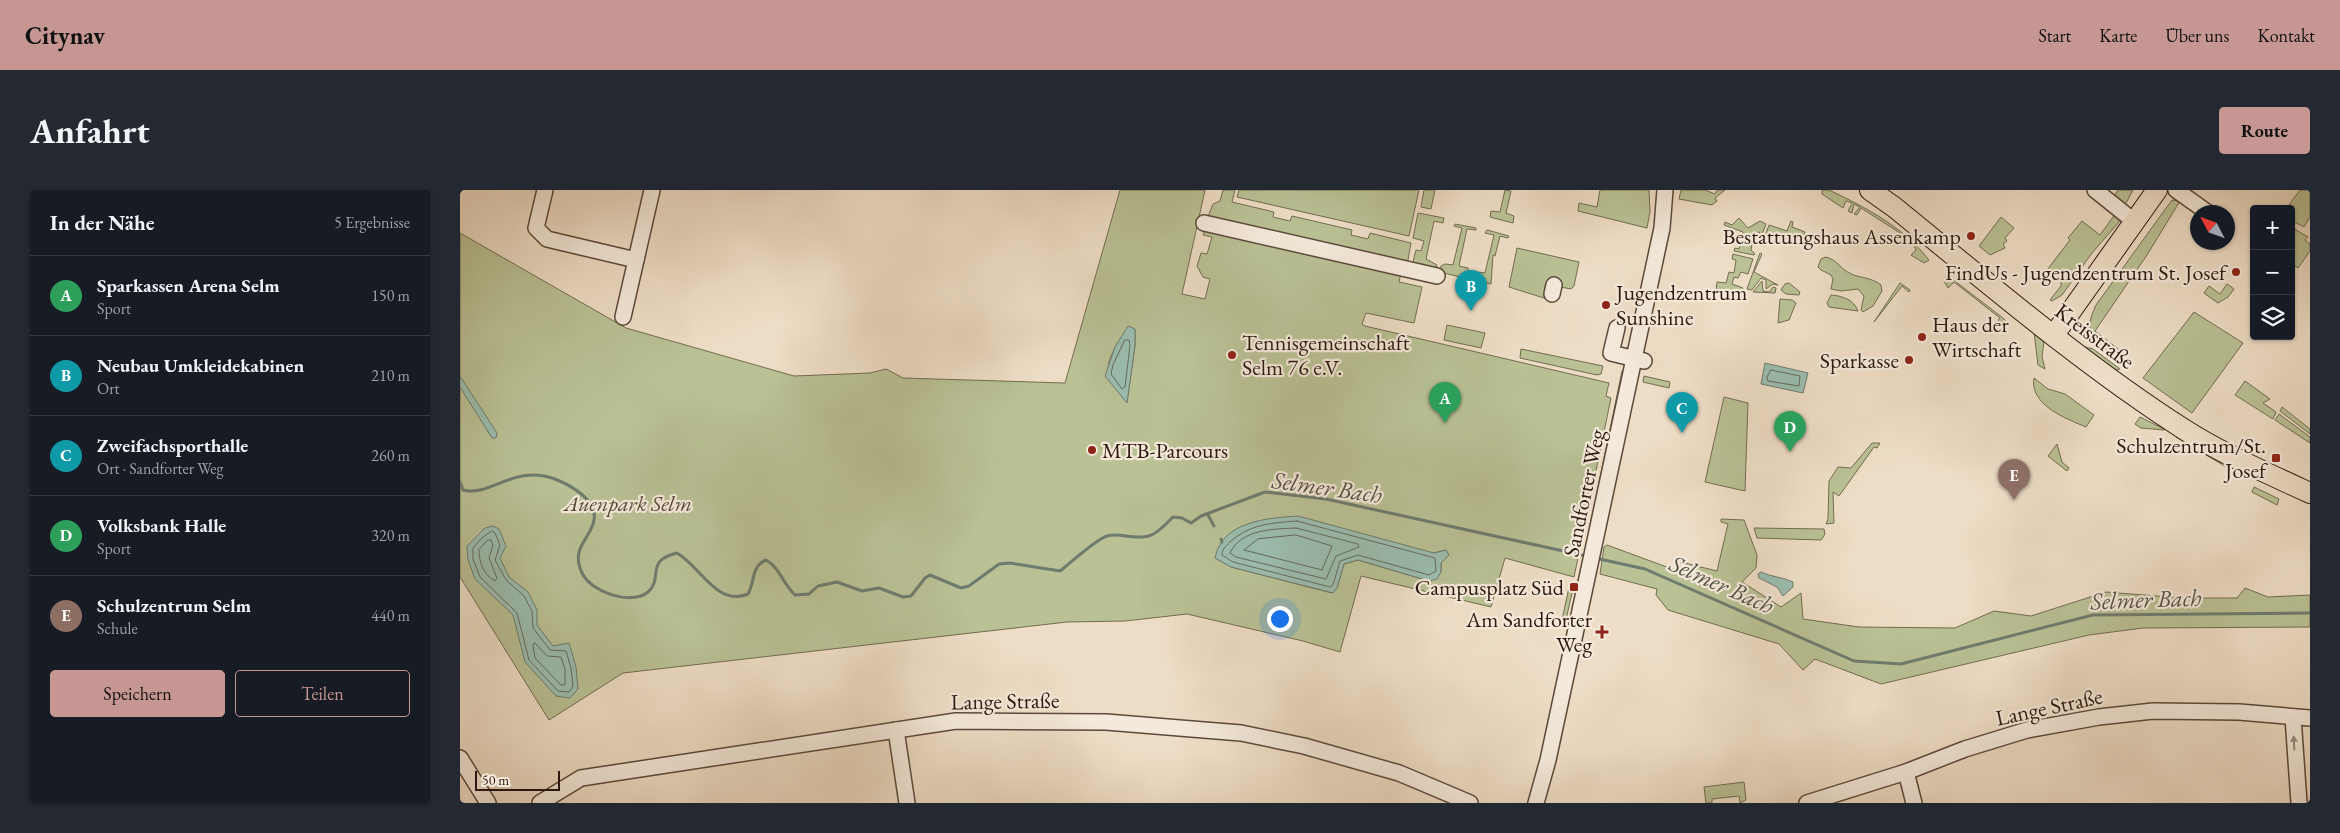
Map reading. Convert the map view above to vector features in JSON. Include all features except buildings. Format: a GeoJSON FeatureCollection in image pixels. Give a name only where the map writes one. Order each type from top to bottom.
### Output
{"type":"FeatureCollection","features":[{"type":"Feature","properties":{"kind":"main road","name":"Kreisstraße"},"geometry":{"type":"LineString","coordinates":[[1870,190],[2105,375],[2183,428],[2222,451],[2310,493]]}},
{"type":"Feature","properties":{"kind":"main road"},"geometry":{"type":"LineString","coordinates":[[2054,335],[2157,190]]}},
{"type":"Feature","properties":{"kind":"street"},"geometry":{"type":"LineString","coordinates":[[545,190],[536,228],[547,239],[636,260]]}},
{"type":"Feature","properties":{"kind":"street"},"geometry":{"type":"LineString","coordinates":[[623,317],[652,190]]}},
{"type":"Feature","properties":{"kind":"street","name":"Sandforter Weg"},"geometry":{"type":"LineString","coordinates":[[1536,803],[1548,760],[1589,570],[1639,360],[1662,228],[1665,190]]}},
{"type":"Feature","properties":{"kind":"street"},"geometry":{"type":"LineString","coordinates":[[2095,190],[2135,222]]}},
{"type":"Feature","properties":{"kind":"street"},"geometry":{"type":"LineString","coordinates":[[2176,190],[2196,205]]}},
{"type":"Feature","properties":{"kind":"street"},"geometry":{"type":"LineString","coordinates":[[1204,223],[1437,276]]}},
{"type":"Feature","properties":{"kind":"street"},"geometry":{"type":"LineString","coordinates":[[1617,328],[1611,353],[1639,360]]}},
{"type":"Feature","properties":{"kind":"street","name":"Lange Straße"},"geometry":{"type":"LineString","coordinates":[[1807,803],[1906,772],[1965,749],[2027,730],[2099,717],[2172,711],[2239,712],[2310,718]]}},
{"type":"Feature","properties":{"kind":"street"},"geometry":{"type":"LineString","coordinates":[[2293,717],[2299,803]]}},
{"type":"Feature","properties":{"kind":"street","name":"Lange Straße"},"geometry":{"type":"LineString","coordinates":[[540,803],[581,778],[956,721],[1106,722],[1241,733],[1304,746],[1399,773],[1470,803]]}},
{"type":"Feature","properties":{"kind":"street"},"geometry":{"type":"LineString","coordinates":[[896,730],[907,803]]}},
{"type":"Feature","properties":{"kind":"street"},"geometry":{"type":"LineString","coordinates":[[460,758],[488,803]]}},
{"type":"Feature","properties":{"kind":"street"},"geometry":{"type":"LineString","coordinates":[[1906,772],[1914,803]]}},
{"type":"Feature","properties":{"kind":"green space","name":"Auenpark Selm"},"geometry":{"type":"Polygon","coordinates":[[[1120,190],[1205,190],[1182,294],[1205,299],[1210,279],[1203,277],[1197,266],[1201,253],[1207,254],[1212,237],[1203,235],[1205,230],[1401,273],[1399,282],[1422,287],[1414,323],[1366,313],[1362,324],[1609,383],[1606,396],[1611,398],[1574,577],[1505,558],[1491,607],[1361,576],[1340,652],[1303,641],[1187,614],[1125,621],[1067,622],[623,673],[549,720],[460,577],[460,233],[626,328],[794,376],[870,373],[886,369],[903,378],[1065,383],[1120,190]],[[1129,326],[1115,347],[1108,364],[1127,402],[1135,346],[1135,330],[1129,326]],[[1446,550],[1434,553],[1216,558],[1231,567],[1332,593],[1337,588],[1344,564],[1358,560],[1429,581],[1441,572],[1441,563],[1446,550]]]}},
{"type":"Feature","properties":{"kind":"green space"},"geometry":{"type":"Polygon","coordinates":[[[1223,190],[1235,190],[1232,202],[1274,212],[1273,217],[1290,221],[1292,216],[1352,230],[1351,235],[1368,239],[1370,233],[1411,243],[1407,265],[1207,219],[1213,204],[1220,201],[1223,190]]]}},
{"type":"Feature","properties":{"kind":"green space"},"geometry":{"type":"Polygon","coordinates":[[[1239,190],[1419,190],[1409,236],[1237,197],[1239,190]]]}},
{"type":"Feature","properties":{"kind":"green space"},"geometry":{"type":"Polygon","coordinates":[[[1424,190],[1435,190],[1431,209],[1421,207],[1424,190]]]}},
{"type":"Feature","properties":{"kind":"green space"},"geometry":{"type":"Polygon","coordinates":[[[1505,190],[1511,191],[1506,213],[1514,216],[1513,223],[1490,217],[1491,211],[1500,212],[1505,190]]]}},
{"type":"Feature","properties":{"kind":"green space"},"geometry":{"type":"Polygon","coordinates":[[[1600,190],[1649,190],[1650,212],[1647,228],[1578,211],[1579,203],[1597,207],[1600,190]]]}},
{"type":"Feature","properties":{"kind":"green space"},"geometry":{"type":"Polygon","coordinates":[[[1681,190],[1705,190],[1715,194],[1717,190],[1725,190],[1715,198],[1717,201],[1712,205],[1679,199],[1681,190]]]}},
{"type":"Feature","properties":{"kind":"green space"},"geometry":{"type":"Polygon","coordinates":[[[1822,190],[1829,190],[1884,219],[1919,248],[1929,260],[1924,263],[1911,255],[1916,250],[1914,246],[1897,231],[1861,208],[1857,215],[1854,214],[1860,207],[1854,204],[1852,213],[1848,211],[1852,203],[1846,201],[1843,208],[1822,194],[1822,190]]]}},
{"type":"Feature","properties":{"kind":"green space"},"geometry":{"type":"Polygon","coordinates":[[[2118,190],[2133,190],[2125,205],[2112,199],[2118,190]]]}},
{"type":"Feature","properties":{"kind":"green space"},"geometry":{"type":"Polygon","coordinates":[[[2300,190],[2310,190],[2310,217],[2304,227],[2295,222],[2295,205],[2289,205],[2300,190]]]}},
{"type":"Feature","properties":{"kind":"green space"},"geometry":{"type":"Polygon","coordinates":[[[2172,200],[2180,201],[2147,255],[2095,331],[2123,353],[2118,360],[2092,337],[2090,324],[2092,316],[2096,305],[2172,200]]]}},
{"type":"Feature","properties":{"kind":"green space"},"geometry":{"type":"Polygon","coordinates":[[[1418,213],[1444,218],[1443,223],[1434,221],[1426,259],[1437,265],[1435,271],[1412,266],[1416,250],[1421,251],[1424,241],[1413,238],[1418,213]]]}},
{"type":"Feature","properties":{"kind":"green space"},"geometry":{"type":"Polygon","coordinates":[[[2116,213],[2119,222],[2092,253],[2062,295],[2052,301],[2050,300],[2061,286],[2061,282],[2047,270],[2070,240],[2068,238],[2082,221],[2100,235],[2116,213]]]}},
{"type":"Feature","properties":{"kind":"green space"},"geometry":{"type":"Polygon","coordinates":[[[2001,217],[2014,228],[2005,238],[2007,241],[2003,244],[2005,248],[1990,255],[1979,246],[2001,217]]]}},
{"type":"Feature","properties":{"kind":"green space"},"geometry":{"type":"Polygon","coordinates":[[[1739,218],[1748,228],[1760,221],[1766,224],[1759,242],[1754,241],[1760,234],[1759,232],[1752,236],[1750,244],[1752,245],[1751,250],[1754,255],[1734,251],[1735,248],[1739,249],[1743,232],[1724,225],[1725,222],[1732,225],[1739,218]]]}},
{"type":"Feature","properties":{"kind":"green space"},"geometry":{"type":"Polygon","coordinates":[[[1791,221],[1793,222],[1792,227],[1805,232],[1801,240],[1794,237],[1790,243],[1772,234],[1765,246],[1762,245],[1769,225],[1787,231],[1791,221]]]}},
{"type":"Feature","properties":{"kind":"green space"},"geometry":{"type":"Polygon","coordinates":[[[1455,224],[1476,228],[1476,230],[1467,229],[1459,266],[1468,268],[1468,279],[1440,272],[1441,266],[1445,264],[1453,265],[1462,228],[1454,226],[1455,224]]]}},
{"type":"Feature","properties":{"kind":"green space"},"geometry":{"type":"Polygon","coordinates":[[[2295,229],[2308,237],[2305,240],[2310,244],[2310,251],[2298,268],[2295,266],[2295,229]]]}},
{"type":"Feature","properties":{"kind":"green space"},"geometry":{"type":"Polygon","coordinates":[[[1487,230],[1509,236],[1508,238],[1500,236],[1495,256],[1493,255],[1491,284],[1472,280],[1477,272],[1485,273],[1494,235],[1485,233],[1487,230]]]}},
{"type":"Feature","properties":{"kind":"green space"},"geometry":{"type":"Polygon","coordinates":[[[1517,248],[1579,262],[1574,286],[1571,289],[1550,285],[1547,299],[1509,287],[1517,248]]]}},
{"type":"Feature","properties":{"kind":"green space"},"geometry":{"type":"Polygon","coordinates":[[[1760,253],[1762,254],[1754,272],[1778,285],[1773,284],[1766,289],[1766,280],[1761,278],[1752,290],[1747,289],[1760,253]]]}},
{"type":"Feature","properties":{"kind":"green space"},"geometry":{"type":"Polygon","coordinates":[[[1733,254],[1753,259],[1748,274],[1741,272],[1738,278],[1734,277],[1732,284],[1743,288],[1743,293],[1716,290],[1717,282],[1726,283],[1729,272],[1734,273],[1736,260],[1732,259],[1733,254]]]}},
{"type":"Feature","properties":{"kind":"green space"},"geometry":{"type":"Polygon","coordinates":[[[1826,257],[1835,261],[1850,274],[1872,280],[1881,285],[1882,291],[1873,306],[1863,312],[1861,310],[1864,296],[1858,289],[1841,291],[1831,289],[1833,279],[1831,275],[1818,267],[1821,259],[1826,257]]]}},
{"type":"Feature","properties":{"kind":"green space"},"geometry":{"type":"Polygon","coordinates":[[[1947,275],[2007,322],[2001,329],[1995,325],[2000,318],[1954,282],[1948,288],[1944,281],[1947,275]]]}},
{"type":"Feature","properties":{"kind":"green space"},"geometry":{"type":"Polygon","coordinates":[[[1762,281],[1763,291],[1769,292],[1773,287],[1776,288],[1775,293],[1753,292],[1762,281]]]}},
{"type":"Feature","properties":{"kind":"green space"},"geometry":{"type":"Polygon","coordinates":[[[1789,283],[1800,292],[1799,295],[1786,294],[1781,290],[1785,284],[1789,283]]]}},
{"type":"Feature","properties":{"kind":"green space"},"geometry":{"type":"Polygon","coordinates":[[[1900,283],[1910,290],[1909,292],[1902,286],[1874,322],[1900,283]]]}},
{"type":"Feature","properties":{"kind":"green space"},"geometry":{"type":"Polygon","coordinates":[[[2227,284],[2234,289],[2228,297],[2218,303],[2204,293],[2209,286],[2220,294],[2227,284]]]}},
{"type":"Feature","properties":{"kind":"green space"},"geometry":{"type":"Polygon","coordinates":[[[1831,295],[1848,299],[1858,311],[1829,307],[1827,303],[1831,295]]]}},
{"type":"Feature","properties":{"kind":"green space"},"geometry":{"type":"Polygon","coordinates":[[[1780,299],[1792,300],[1796,303],[1789,320],[1778,323],[1780,299]]]}},
{"type":"Feature","properties":{"kind":"green space"},"geometry":{"type":"Polygon","coordinates":[[[2194,312],[2243,343],[2192,413],[2143,378],[2194,312]]]}},
{"type":"Feature","properties":{"kind":"green space"},"geometry":{"type":"Polygon","coordinates":[[[1447,325],[1485,333],[1481,348],[1444,340],[1447,325]]]}},
{"type":"Feature","properties":{"kind":"green space"},"geometry":{"type":"Polygon","coordinates":[[[2034,332],[2044,341],[2042,357],[2045,369],[2038,365],[2034,332]]]}},
{"type":"Feature","properties":{"kind":"green space"},"geometry":{"type":"Polygon","coordinates":[[[2085,347],[2093,349],[2120,369],[2114,370],[2085,347]]]}},
{"type":"Feature","properties":{"kind":"green space"},"geometry":{"type":"Polygon","coordinates":[[[1521,349],[1603,366],[1601,374],[1597,375],[1520,358],[1521,349]]]}},
{"type":"Feature","properties":{"kind":"green space"},"geometry":{"type":"Polygon","coordinates":[[[1622,371],[1625,371],[1592,531],[1589,531],[1622,371]]]}},
{"type":"Feature","properties":{"kind":"green space"},"geometry":{"type":"Polygon","coordinates":[[[1644,376],[1670,382],[1669,388],[1643,382],[1644,376]]]}},
{"type":"Feature","properties":{"kind":"green space"},"geometry":{"type":"Polygon","coordinates":[[[2034,378],[2048,389],[2065,394],[2094,415],[2086,427],[2051,410],[2043,403],[2037,396],[2034,388],[2034,378]]]}},
{"type":"Feature","properties":{"kind":"green space"},"geometry":{"type":"Polygon","coordinates":[[[2245,381],[2270,399],[2263,403],[2276,412],[2273,419],[2235,395],[2245,381]]]}},
{"type":"Feature","properties":{"kind":"green space"},"geometry":{"type":"Polygon","coordinates":[[[1724,397],[1748,403],[1745,491],[1705,482],[1724,397]]]}},
{"type":"Feature","properties":{"kind":"green space"},"geometry":{"type":"Polygon","coordinates":[[[2282,407],[2310,429],[2310,434],[2280,411],[2282,407]]]}},
{"type":"Feature","properties":{"kind":"green space"},"geometry":{"type":"Polygon","coordinates":[[[2279,414],[2310,437],[2310,443],[2275,420],[2279,414]]]}},
{"type":"Feature","properties":{"kind":"green space"},"geometry":{"type":"Polygon","coordinates":[[[2140,417],[2164,430],[2141,428],[2135,424],[2140,417]]]}},
{"type":"Feature","properties":{"kind":"green space"},"geometry":{"type":"Polygon","coordinates":[[[2176,437],[2181,437],[2227,462],[2228,468],[2176,437]]]}},
{"type":"Feature","properties":{"kind":"green space"},"geometry":{"type":"Polygon","coordinates":[[[1872,443],[1880,443],[1877,448],[1874,447],[1839,496],[1833,492],[1834,523],[1826,524],[1828,519],[1829,481],[1838,467],[1851,468],[1872,443]]]}},
{"type":"Feature","properties":{"kind":"green space"},"geometry":{"type":"Polygon","coordinates":[[[2057,444],[2062,462],[2069,468],[2067,471],[2048,456],[2057,444]]]}},
{"type":"Feature","properties":{"kind":"green space"},"geometry":{"type":"Polygon","coordinates":[[[2254,487],[2279,499],[2277,505],[2252,492],[2254,487]]]}},
{"type":"Feature","properties":{"kind":"green space"},"geometry":{"type":"Polygon","coordinates":[[[1721,519],[1744,520],[1757,555],[1756,568],[1742,582],[1781,607],[1801,593],[1803,619],[1859,627],[1955,628],[1994,611],[2031,616],[2106,592],[2182,598],[2237,598],[2245,588],[2268,597],[2310,595],[2310,627],[2143,628],[2089,635],[1881,684],[1815,659],[1803,670],[1779,644],[1668,610],[1656,595],[1657,589],[1600,574],[1604,547],[1607,545],[1675,570],[1681,562],[1717,571],[1728,524],[1721,522],[1721,519]]]}},
{"type":"Feature","properties":{"kind":"green space"},"geometry":{"type":"Polygon","coordinates":[[[1754,528],[1824,529],[1825,534],[1821,540],[1757,538],[1754,528]]]}},
{"type":"Feature","properties":{"kind":"green space"},"geometry":{"type":"Polygon","coordinates":[[[1570,583],[1574,584],[1565,624],[1562,620],[1570,583]]]}},
{"type":"Feature","properties":{"kind":"green space"},"geometry":{"type":"Polygon","coordinates":[[[1744,782],[1746,800],[1740,803],[1739,796],[1712,799],[1712,803],[1706,803],[1704,787],[1744,782]]]}},
{"type":"Feature","properties":{"kind":"water"},"geometry":{"type":"Polygon","coordinates":[[[1128,326],[1135,329],[1135,345],[1127,403],[1105,376],[1115,347],[1128,326]]]}},
{"type":"Feature","properties":{"kind":"water"},"geometry":{"type":"Polygon","coordinates":[[[1765,363],[1808,373],[1803,393],[1761,384],[1765,363]]]}},
{"type":"Feature","properties":{"kind":"water"},"geometry":{"type":"Polygon","coordinates":[[[460,376],[497,433],[496,438],[492,438],[460,387],[460,376]]]}},
{"type":"Feature","properties":{"kind":"water"},"geometry":{"type":"Polygon","coordinates":[[[1298,516],[1434,553],[1446,550],[1449,555],[1441,563],[1441,572],[1437,579],[1429,581],[1358,560],[1344,564],[1337,588],[1333,593],[1231,567],[1215,558],[1219,546],[1236,529],[1260,520],[1298,516]]]}},
{"type":"Feature","properties":{"kind":"water"},"geometry":{"type":"Polygon","coordinates":[[[493,526],[499,529],[506,546],[500,558],[509,577],[528,592],[537,610],[537,625],[553,646],[569,643],[576,667],[578,689],[570,698],[556,696],[525,662],[513,615],[475,579],[468,560],[467,546],[485,528],[493,526]]]}},
{"type":"Feature","properties":{"kind":"water"},"geometry":{"type":"Polygon","coordinates":[[[1761,572],[1793,582],[1793,587],[1783,596],[1777,587],[1759,578],[1758,574],[1761,572]]]}},
{"type":"Feature","properties":{"kind":"waterway","name":"Selmer Bach"},"geometry":{"type":"LineString","coordinates":[[460,482],[463,490],[474,491],[527,475],[540,475],[555,479],[575,489],[592,506],[594,513],[592,527],[582,544],[578,556],[582,573],[587,580],[602,591],[612,595],[632,598],[648,592],[655,581],[656,570],[661,560],[677,553],[686,559],[718,590],[727,595],[737,597],[748,594],[758,566],[766,560],[775,567],[795,595],[809,594],[818,586],[837,582],[862,591],[879,588],[903,597],[911,596],[925,578],[930,575],[961,588],[969,586],[999,564],[1010,563],[1060,571],[1091,546],[1107,536],[1148,536],[1158,532],[1173,517],[1182,518],[1191,523],[1201,516],[1265,492],[1326,499],[1586,556]]}},
{"type":"Feature","properties":{"kind":"waterway"},"geometry":{"type":"LineString","coordinates":[[1208,515],[1214,526]]}},
{"type":"Feature","properties":{"kind":"waterway","name":"Selmer Bach"},"geometry":{"type":"LineString","coordinates":[[1595,558],[1645,569],[1854,661],[1901,664],[2093,615],[2310,613]]}},
{"type":"Feature","properties":{"kind":"place","name":"Bestattungshaus Assenkamp"},"geometry":{"type":"Point","coordinates":[1971,236]}},
{"type":"Feature","properties":{"kind":"place","name":"FindUs - Jugendzentrum St. Josef"},"geometry":{"type":"Point","coordinates":[2236,272]}},
{"type":"Feature","properties":{"kind":"place","name":"Jugendzentrum Sunshine"},"geometry":{"type":"Point","coordinates":[1606,305]}},
{"type":"Feature","properties":{"kind":"place","name":"Neubau Umkleidekabinen"},"geometry":{"type":"Point","coordinates":[1471,311]}},
{"type":"Feature","properties":{"kind":"place","name":"Haus der Wirtschaft"},"geometry":{"type":"Point","coordinates":[1922,337]}},
{"type":"Feature","properties":{"kind":"place","name":"Tennisgemeinschaft Selm 76 e.V."},"geometry":{"type":"Point","coordinates":[1232,355]}},
{"type":"Feature","properties":{"kind":"place","name":"Sparkasse"},"geometry":{"type":"Point","coordinates":[1909,360]}},
{"type":"Feature","properties":{"kind":"place","name":"Sparkassen Arena Selm"},"geometry":{"type":"Point","coordinates":[1445,423]}},
{"type":"Feature","properties":{"kind":"place","name":"Zweifachsporthalle"},"geometry":{"type":"Point","coordinates":[1682,433]}},
{"type":"Feature","properties":{"kind":"place","name":"MTB-Parcours"},"geometry":{"type":"Point","coordinates":[1092,450]}},
{"type":"Feature","properties":{"kind":"place","name":"Volksbank Halle"},"geometry":{"type":"Point","coordinates":[1790,452]}},
{"type":"Feature","properties":{"kind":"place","name":"Schulzentrum/St. Josef"},"geometry":{"type":"Point","coordinates":[2276,458]}},
{"type":"Feature","properties":{"kind":"place","name":"Schulzentrum Selm"},"geometry":{"type":"Point","coordinates":[2014,500]}},
{"type":"Feature","properties":{"kind":"place","name":"Campusplatz Süd"},"geometry":{"type":"Point","coordinates":[1574,587]}},
{"type":"Feature","properties":{"kind":"place","name":"Am Sandforter Weg"},"geometry":{"type":"Point","coordinates":[1602,632]}}]}
